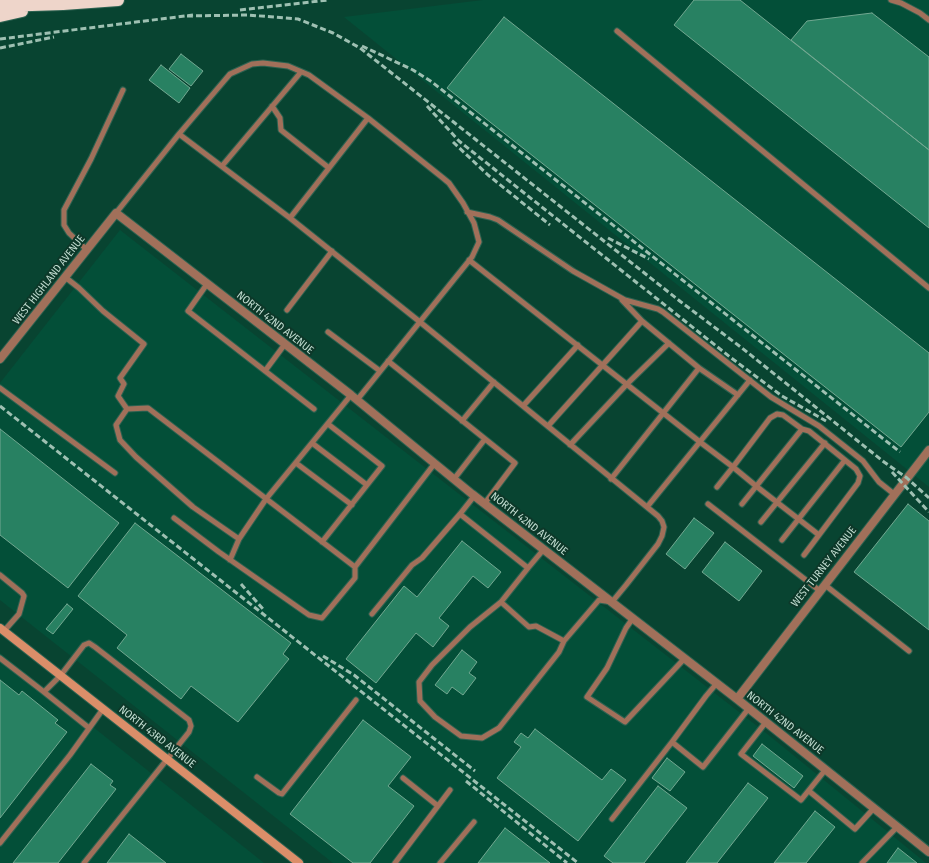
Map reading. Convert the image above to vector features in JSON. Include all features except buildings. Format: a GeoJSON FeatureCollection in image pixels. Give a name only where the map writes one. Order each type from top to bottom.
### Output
{"type":"FeatureCollection","features":[{"type":"Feature","properties":{"kind":"highway"},"geometry":{"type":"LineString","coordinates":[[0,6],[63,4],[118,0]]}},
{"type":"Feature","properties":{"kind":"highway"},"geometry":{"type":"LineString","coordinates":[[0,16],[63,4]]}},
{"type":"Feature","properties":{"kind":"main road","name":"NORTH 43RD AVENUE"},"geometry":{"type":"LineString","coordinates":[[2,629],[299,863]]}},
{"type":"Feature","properties":{"kind":"street","name":"WEST HIGHLAND AVENUE"},"geometry":{"type":"LineString","coordinates":[[0,359],[116,213]]}},
{"type":"Feature","properties":{"kind":"street","name":"NORTH 42ND AVENUE"},"geometry":{"type":"LineString","coordinates":[[116,213],[354,398],[475,496],[749,708],[929,852]]}},
{"type":"Feature","properties":{"kind":"street","name":"WEST TURNEY AVENUE"},"geometry":{"type":"LineString","coordinates":[[737,699],[929,450]]}},
{"type":"Feature","properties":{"kind":"lane"},"geometry":{"type":"LineString","coordinates":[[891,0],[901,3],[920,13],[929,20]]}},
{"type":"Feature","properties":{"kind":"lane"},"geometry":{"type":"LineString","coordinates":[[617,31],[929,288]]}},
{"type":"Feature","properties":{"kind":"lane"},"geometry":{"type":"LineString","coordinates":[[116,213],[224,80],[230,74],[252,64],[263,63],[288,66],[301,72],[320,83],[368,118],[443,178],[455,191],[474,223],[479,242],[470,260],[388,362],[328,424],[266,499],[238,539],[230,560]]}},
{"type":"Feature","properties":{"kind":"lane"},"geometry":{"type":"LineString","coordinates":[[222,166],[301,72]]}},
{"type":"Feature","properties":{"kind":"lane"},"geometry":{"type":"LineString","coordinates":[[87,250],[69,233],[64,225],[64,210],[91,159],[122,90]]}},
{"type":"Feature","properties":{"kind":"lane"},"geometry":{"type":"LineString","coordinates":[[272,106],[280,118],[281,130],[329,168]]}},
{"type":"Feature","properties":{"kind":"lane"},"geometry":{"type":"LineString","coordinates":[[290,218],[368,118]]}},
{"type":"Feature","properties":{"kind":"lane"},"geometry":{"type":"LineString","coordinates":[[179,134],[332,251],[548,426],[658,516],[662,521],[664,527],[658,544],[612,602],[599,600],[564,641],[559,652],[499,728],[482,738],[460,736],[435,717],[420,701],[419,682],[432,665],[470,627],[501,602],[544,549]]}},
{"type":"Feature","properties":{"kind":"lane"},"geometry":{"type":"LineString","coordinates":[[467,212],[498,220],[574,271],[631,302],[653,307],[663,312],[771,397],[819,426],[863,461],[874,473],[879,482],[894,494]]}},
{"type":"Feature","properties":{"kind":"lane"},"geometry":{"type":"LineString","coordinates":[[287,310],[332,251]]}},
{"type":"Feature","properties":{"kind":"lane"},"geometry":{"type":"LineString","coordinates":[[470,260],[819,535]]}},
{"type":"Feature","properties":{"kind":"lane"},"geometry":{"type":"LineString","coordinates":[[65,277],[103,311],[144,344],[120,378],[124,384],[118,396],[127,409]]}},
{"type":"Feature","properties":{"kind":"lane"},"geometry":{"type":"LineString","coordinates":[[207,284],[188,311],[314,410]]}},
{"type":"Feature","properties":{"kind":"lane"},"geometry":{"type":"LineString","coordinates":[[619,296],[642,321],[700,368],[738,395]]}},
{"type":"Feature","properties":{"kind":"lane"},"geometry":{"type":"LineString","coordinates":[[548,426],[642,321]]}},
{"type":"Feature","properties":{"kind":"lane"},"geometry":{"type":"LineString","coordinates":[[328,332],[380,371]]}},
{"type":"Feature","properties":{"kind":"lane"},"geometry":{"type":"LineString","coordinates":[[570,445],[627,384],[669,343]]}},
{"type":"Feature","properties":{"kind":"lane"},"geometry":{"type":"LineString","coordinates":[[265,371],[285,344]]}},
{"type":"Feature","properties":{"kind":"lane"},"geometry":{"type":"LineString","coordinates":[[523,406],[578,345]]}},
{"type":"Feature","properties":{"kind":"lane"},"geometry":{"type":"LineString","coordinates":[[388,362],[515,463],[485,503]]}},
{"type":"Feature","properties":{"kind":"lane"},"geometry":{"type":"LineString","coordinates":[[612,479],[700,368]]}},
{"type":"Feature","properties":{"kind":"lane"},"geometry":{"type":"LineString","coordinates":[[647,507],[750,380]]}},
{"type":"Feature","properties":{"kind":"lane"},"geometry":{"type":"LineString","coordinates":[[462,421],[494,382]]}},
{"type":"Feature","properties":{"kind":"lane"},"geometry":{"type":"LineString","coordinates":[[0,388],[115,473]]}},
{"type":"Feature","properties":{"kind":"lane"},"geometry":{"type":"LineString","coordinates":[[127,409],[148,408],[355,567]]}},
{"type":"Feature","properties":{"kind":"lane"},"geometry":{"type":"LineString","coordinates":[[127,409],[116,425],[120,440],[136,457],[193,507],[238,539]]}},
{"type":"Feature","properties":{"kind":"lane"},"geometry":{"type":"LineString","coordinates":[[717,487],[770,418],[775,414],[783,415],[802,429],[809,430],[858,471],[859,480],[804,555]]}},
{"type":"Feature","properties":{"kind":"lane"},"geometry":{"type":"LineString","coordinates":[[322,542],[352,506],[382,466],[328,424]]}},
{"type":"Feature","properties":{"kind":"lane"},"geometry":{"type":"LineString","coordinates":[[742,504],[802,429]]}},
{"type":"Feature","properties":{"kind":"lane"},"geometry":{"type":"LineString","coordinates":[[454,479],[485,439]]}},
{"type":"Feature","properties":{"kind":"lane"},"geometry":{"type":"LineString","coordinates":[[312,443],[367,485]]}},
{"type":"Feature","properties":{"kind":"lane"},"geometry":{"type":"LineString","coordinates":[[761,522],[825,443]]}},
{"type":"Feature","properties":{"kind":"lane"},"geometry":{"type":"LineString","coordinates":[[782,540],[845,460]]}},
{"type":"Feature","properties":{"kind":"lane"},"geometry":{"type":"LineString","coordinates":[[296,463],[352,506]]}},
{"type":"Feature","properties":{"kind":"lane"},"geometry":{"type":"LineString","coordinates":[[174,518],[230,560],[309,615],[322,618],[355,578],[355,567],[435,464]]}},
{"type":"Feature","properties":{"kind":"lane"},"geometry":{"type":"LineString","coordinates":[[372,614],[412,564],[422,558],[475,496]]}},
{"type":"Feature","properties":{"kind":"lane"},"geometry":{"type":"LineString","coordinates":[[708,504],[909,651]]}},
{"type":"Feature","properties":{"kind":"lane"},"geometry":{"type":"LineString","coordinates":[[460,514],[528,568]]}},
{"type":"Feature","properties":{"kind":"lane"},"geometry":{"type":"LineString","coordinates":[[0,575],[24,596],[18,614],[2,629]]}},
{"type":"Feature","properties":{"kind":"lane"},"geometry":{"type":"LineString","coordinates":[[501,602],[529,627],[536,626],[564,641]]}},
{"type":"Feature","properties":{"kind":"lane"},"geometry":{"type":"LineString","coordinates":[[633,618],[626,628],[607,668],[587,697],[625,722],[685,658]]}},
{"type":"Feature","properties":{"kind":"lane"},"geometry":{"type":"LineString","coordinates":[[44,692],[61,675],[84,645],[89,643],[189,720],[192,726],[189,732],[84,863]]}},
{"type":"Feature","properties":{"kind":"lane"},"geometry":{"type":"LineString","coordinates":[[0,658],[89,728]]}},
{"type":"Feature","properties":{"kind":"lane"},"geometry":{"type":"LineString","coordinates":[[612,819],[717,683]]}},
{"type":"Feature","properties":{"kind":"lane"},"geometry":{"type":"LineString","coordinates":[[258,777],[282,794],[356,700]]}},
{"type":"Feature","properties":{"kind":"lane"},"geometry":{"type":"LineString","coordinates":[[672,742],[703,767],[749,708]]}},
{"type":"Feature","properties":{"kind":"lane"},"geometry":{"type":"LineString","coordinates":[[0,843],[70,755],[103,709]]}},
{"type":"Feature","properties":{"kind":"lane"},"geometry":{"type":"LineString","coordinates":[[766,722],[741,754],[801,800],[826,769]]}},
{"type":"Feature","properties":{"kind":"lane"},"geometry":{"type":"LineString","coordinates":[[402,778],[438,806]]}},
{"type":"Feature","properties":{"kind":"lane"},"geometry":{"type":"LineString","coordinates":[[395,863],[450,790]]}},
{"type":"Feature","properties":{"kind":"lane"},"geometry":{"type":"LineString","coordinates":[[809,791],[855,829],[874,808]]}},
{"type":"Feature","properties":{"kind":"lane"},"geometry":{"type":"LineString","coordinates":[[440,863],[474,822]]}},
{"type":"Feature","properties":{"kind":"lane"},"geometry":{"type":"LineString","coordinates":[[864,862],[897,827]]}},
{"type":"Feature","properties":{"kind":"shaded area"},"geometry":{"type":"Polygon","coordinates":[[[483,0],[929,0],[929,487],[344,17],[483,0]]]}},
{"type":"Feature","properties":{"kind":"shaded area"},"geometry":{"type":"Polygon","coordinates":[[[120,230],[766,733],[926,863],[333,863],[0,600],[0,383],[120,230]]]}},
{"type":"Feature","properties":{"kind":"shaded area"},"geometry":{"type":"Polygon","coordinates":[[[0,653],[264,863],[0,863],[0,653]]]}},
{"type":"Feature","properties":{"kind":"railway"},"geometry":{"type":"LineString","coordinates":[[240,10],[328,0]]}},
{"type":"Feature","properties":{"kind":"railway"},"geometry":{"type":"LineString","coordinates":[[0,39],[193,15]]}},
{"type":"Feature","properties":{"kind":"railway"},"geometry":{"type":"LineString","coordinates":[[187,16],[248,15],[298,19],[333,33],[360,48],[681,302],[742,348],[884,462],[907,478],[929,498]]}},
{"type":"Feature","properties":{"kind":"railway"},"geometry":{"type":"LineString","coordinates":[[0,48],[54,37]]}},
{"type":"Feature","properties":{"kind":"railway"},"geometry":{"type":"LineString","coordinates":[[362,46],[413,70],[432,82],[900,452]]}},
{"type":"Feature","properties":{"kind":"railway"},"geometry":{"type":"LineString","coordinates":[[427,106],[459,141],[730,357],[782,396],[826,421]]}},
{"type":"Feature","properties":{"kind":"railway"},"geometry":{"type":"LineString","coordinates":[[453,142],[488,175],[550,225]]}},
{"type":"Feature","properties":{"kind":"railway"},"geometry":{"type":"LineString","coordinates":[[608,238],[649,259]]}},
{"type":"Feature","properties":{"kind":"railway"},"geometry":{"type":"LineString","coordinates":[[0,406],[578,863]]}},
{"type":"Feature","properties":{"kind":"railway"},"geometry":{"type":"LineString","coordinates":[[892,472],[929,512]]}},
{"type":"Feature","properties":{"kind":"railway"},"geometry":{"type":"LineString","coordinates":[[241,584],[263,609]]}},
{"type":"Feature","properties":{"kind":"railway"},"geometry":{"type":"LineString","coordinates":[[323,656],[354,675],[475,771]]}},
{"type":"Feature","properties":{"kind":"railway"},"geometry":{"type":"LineString","coordinates":[[466,781],[567,863]]}}]}
